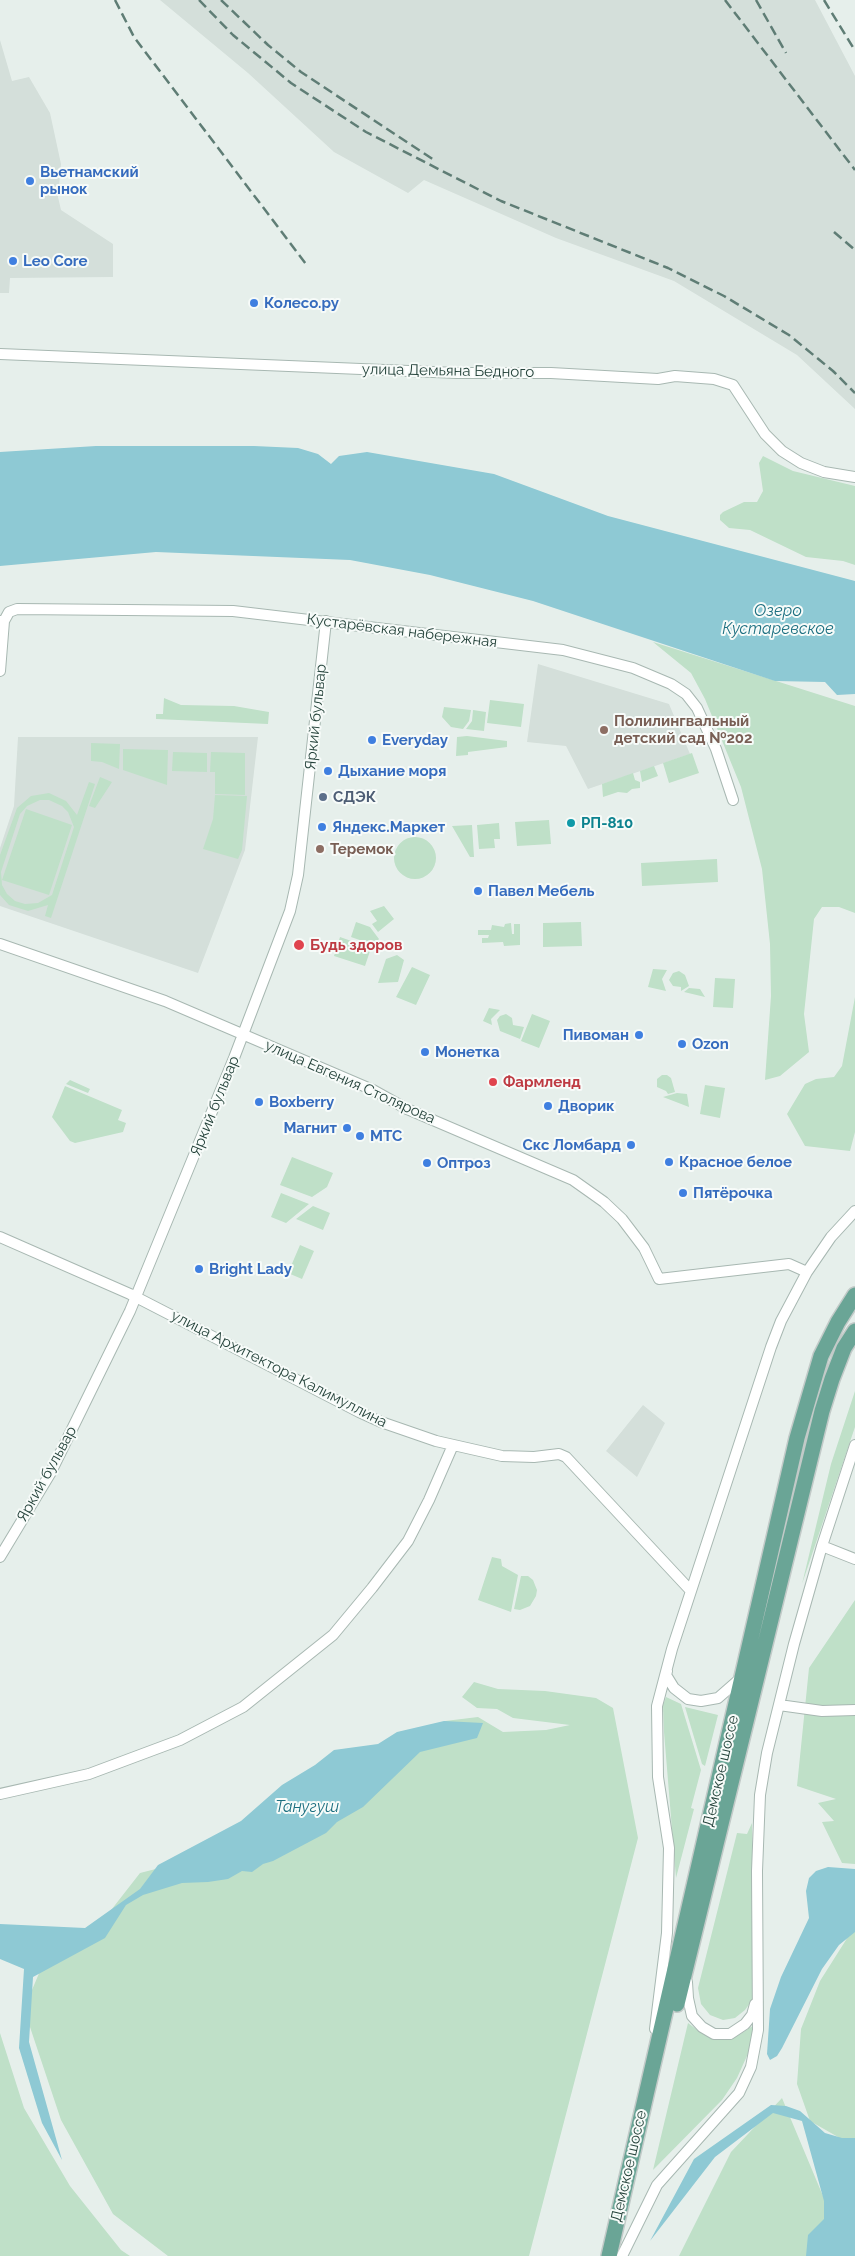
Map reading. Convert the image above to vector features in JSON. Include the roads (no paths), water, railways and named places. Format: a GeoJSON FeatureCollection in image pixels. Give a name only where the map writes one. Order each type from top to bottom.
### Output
{"type":"FeatureCollection","features":[{"type":"Feature","properties":{"kind":"main road","name":"Демское шоссе"},"geometry":{"type":"LineString","coordinates":[[609,2256],[643,2102],[808,1394],[821,1356],[855,1294]]}},
{"type":"Feature","properties":{"kind":"main road","name":"Демское шоссе"},"geometry":{"type":"LineString","coordinates":[[616,2256],[822,1411],[838,1364],[855,1331]]}},
{"type":"Feature","properties":{"kind":"street","name":"улица Демьяна Бедного"},"geometry":{"type":"LineString","coordinates":[[0,354],[457,374],[551,373],[649,378],[675,376],[714,379],[732,385],[765,434],[782,451],[800,462],[824,472],[855,477]]}},
{"type":"Feature","properties":{"kind":"street","name":"Кустарёвская набережная"},"geometry":{"type":"LineString","coordinates":[[2,621],[9,612],[17,609],[229,611],[559,649],[627,666],[671,684],[686,694],[700,712],[718,753],[733,800]]}},
{"type":"Feature","properties":{"kind":"street"},"geometry":{"type":"LineString","coordinates":[[0,671],[2,621]]}},
{"type":"Feature","properties":{"kind":"street","name":"Яркий бульвар"},"geometry":{"type":"LineString","coordinates":[[0,1557],[50,1474],[136,1297],[243,1034],[295,894],[326,621]]}},
{"type":"Feature","properties":{"kind":"street","name":"улица Евгения Столярова"},"geometry":{"type":"LineString","coordinates":[[0,944],[163,1000],[373,1090],[414,1111],[573,1180],[604,1202],[622,1219],[644,1248],[658,1279],[789,1264],[807,1272]]}},
{"type":"Feature","properties":{"kind":"street"},"geometry":{"type":"LineString","coordinates":[[643,2102],[667,1933],[668,1848],[658,1777],[657,1706],[672,1649],[781,1321],[807,1272],[831,1237],[855,1211]]}},
{"type":"Feature","properties":{"kind":"street","name":"улица Архитектора Калимуллина"},"geometry":{"type":"LineString","coordinates":[[0,1237],[136,1297],[359,1412],[410,1433],[502,1456],[534,1457],[559,1454],[566,1457],[691,1591]]}},
{"type":"Feature","properties":{"kind":"street"},"geometry":{"type":"LineString","coordinates":[[0,1794],[89,1774],[180,1740],[243,1707],[333,1635],[372,1588],[408,1541],[453,1445]]}},
{"type":"Feature","properties":{"kind":"street"},"geometry":{"type":"LineString","coordinates":[[622,2256],[657,2185],[739,2093],[751,2067],[758,2030],[757,1871],[760,1796],[767,1753],[822,1546],[855,1445]]}},
{"type":"Feature","properties":{"kind":"street"},"geometry":{"type":"LineString","coordinates":[[822,1546],[855,1559]]}},
{"type":"Feature","properties":{"kind":"street"},"geometry":{"type":"LineString","coordinates":[[672,1649],[666,1675],[674,1688],[688,1698],[701,1702],[718,1698],[742,1678]]}},
{"type":"Feature","properties":{"kind":"street"},"geometry":{"type":"LineString","coordinates":[[779,1705],[822,1711],[855,1710]]}},
{"type":"Feature","properties":{"kind":"street"},"geometry":{"type":"LineString","coordinates":[[694,1935],[687,1980],[688,1998],[692,2016],[702,2027],[714,2034],[730,2034],[745,2024],[752,2014],[758,1996]]}},
{"type":"Feature","properties":{"kind":"water","name":"Озеро Кустаревское"},"geometry":{"type":"Polygon","coordinates":[[[96,446],[254,446],[298,448],[318,454],[331,464],[339,456],[367,452],[494,474],[608,516],[855,581],[855,694],[837,695],[825,682],[775,681],[533,601],[430,575],[350,560],[156,552],[0,566],[0,452],[96,446]]]}},
{"type":"Feature","properties":{"kind":"water","name":"Танугуш"},"geometry":{"type":"Polygon","coordinates":[[[444,1721],[483,1723],[477,1738],[420,1752],[363,1807],[337,1822],[326,1833],[273,1861],[263,1864],[252,1872],[242,1871],[228,1879],[182,1883],[143,1895],[126,1905],[105,1938],[33,1977],[29,2042],[62,2160],[42,2123],[19,2048],[24,1969],[0,1959],[0,1924],[85,1928],[140,1889],[158,1865],[241,1821],[282,1785],[315,1765],[334,1750],[378,1744],[397,1732],[444,1721]]]}},
{"type":"Feature","properties":{"kind":"water"},"geometry":{"type":"Polygon","coordinates":[[[828,1867],[855,1869],[855,1932],[839,1945],[822,1969],[782,2048],[777,2056],[770,2060],[767,2054],[770,2009],[781,1977],[809,1918],[806,1891],[809,1878],[816,1871],[828,1867]]]}},
{"type":"Feature","properties":{"kind":"water"},"geometry":{"type":"Polygon","coordinates":[[[771,2105],[786,2106],[800,2111],[825,2133],[842,2138],[855,2138],[855,2256],[806,2256],[808,2235],[824,2219],[824,2201],[802,2121],[773,2113],[715,2157],[650,2241],[694,2159],[771,2105]]]}},
{"type":"Feature","properties":{"kind":"railway"},"geometry":{"type":"LineString","coordinates":[[115,0],[134,37],[306,264]]}},
{"type":"Feature","properties":{"kind":"railway"},"geometry":{"type":"LineString","coordinates":[[199,0],[233,35],[291,83],[366,132],[501,201],[668,268],[724,296],[789,335],[833,371],[855,393]]}},
{"type":"Feature","properties":{"kind":"railway"},"geometry":{"type":"LineString","coordinates":[[221,0],[268,45],[301,72],[434,160]]}},
{"type":"Feature","properties":{"kind":"railway"},"geometry":{"type":"LineString","coordinates":[[725,0],[855,170]]}},
{"type":"Feature","properties":{"kind":"railway"},"geometry":{"type":"LineString","coordinates":[[756,0],[786,53]]}},
{"type":"Feature","properties":{"kind":"railway"},"geometry":{"type":"LineString","coordinates":[[824,0],[854,49]]}},
{"type":"Feature","properties":{"kind":"railway"},"geometry":{"type":"LineString","coordinates":[[834,232],[855,250]]}},
{"type":"Feature","properties":{"kind":"place","name":"Вьетнамский рынок"},"geometry":{"type":"Point","coordinates":[30,181]}},
{"type":"Feature","properties":{"kind":"place","name":"Leo Core"},"geometry":{"type":"Point","coordinates":[13,261]}},
{"type":"Feature","properties":{"kind":"place","name":"Колесо.ру"},"geometry":{"type":"Point","coordinates":[254,303]}},
{"type":"Feature","properties":{"kind":"place","name":"Полилингвальный детский сад №202"},"geometry":{"type":"Point","coordinates":[604,730]}},
{"type":"Feature","properties":{"kind":"place","name":"Everyday"},"geometry":{"type":"Point","coordinates":[372,740]}},
{"type":"Feature","properties":{"kind":"place","name":"Дыхание моря"},"geometry":{"type":"Point","coordinates":[328,771]}},
{"type":"Feature","properties":{"kind":"place","name":"СДЭК"},"geometry":{"type":"Point","coordinates":[323,797]}},
{"type":"Feature","properties":{"kind":"place","name":"РП-810"},"geometry":{"type":"Point","coordinates":[571,823]}},
{"type":"Feature","properties":{"kind":"place","name":"Яндекс.Маркет"},"geometry":{"type":"Point","coordinates":[322,827]}},
{"type":"Feature","properties":{"kind":"place","name":"Теремок"},"geometry":{"type":"Point","coordinates":[320,849]}},
{"type":"Feature","properties":{"kind":"place","name":"Павел Мебель"},"geometry":{"type":"Point","coordinates":[478,891]}},
{"type":"Feature","properties":{"kind":"place","name":"Будь здоров"},"geometry":{"type":"Point","coordinates":[299,945]}},
{"type":"Feature","properties":{"kind":"place","name":"Пивоман"},"geometry":{"type":"Point","coordinates":[639,1035]}},
{"type":"Feature","properties":{"kind":"place","name":"Ozon"},"geometry":{"type":"Point","coordinates":[682,1044]}},
{"type":"Feature","properties":{"kind":"place","name":"Монетка"},"geometry":{"type":"Point","coordinates":[425,1052]}},
{"type":"Feature","properties":{"kind":"place","name":"Фармленд"},"geometry":{"type":"Point","coordinates":[493,1082]}},
{"type":"Feature","properties":{"kind":"place","name":"Boxberry"},"geometry":{"type":"Point","coordinates":[259,1102]}},
{"type":"Feature","properties":{"kind":"place","name":"Дворик"},"geometry":{"type":"Point","coordinates":[548,1106]}},
{"type":"Feature","properties":{"kind":"place","name":"Магнит"},"geometry":{"type":"Point","coordinates":[347,1128]}},
{"type":"Feature","properties":{"kind":"place","name":"МТС"},"geometry":{"type":"Point","coordinates":[360,1136]}},
{"type":"Feature","properties":{"kind":"place","name":"Скс Ломбард"},"geometry":{"type":"Point","coordinates":[631,1145]}},
{"type":"Feature","properties":{"kind":"place","name":"Красное белое"},"geometry":{"type":"Point","coordinates":[669,1162]}},
{"type":"Feature","properties":{"kind":"place","name":"Оптроз"},"geometry":{"type":"Point","coordinates":[427,1163]}},
{"type":"Feature","properties":{"kind":"place","name":"Пятёрочка"},"geometry":{"type":"Point","coordinates":[683,1193]}},
{"type":"Feature","properties":{"kind":"place","name":"Bright Lady"},"geometry":{"type":"Point","coordinates":[199,1269]}}]}
